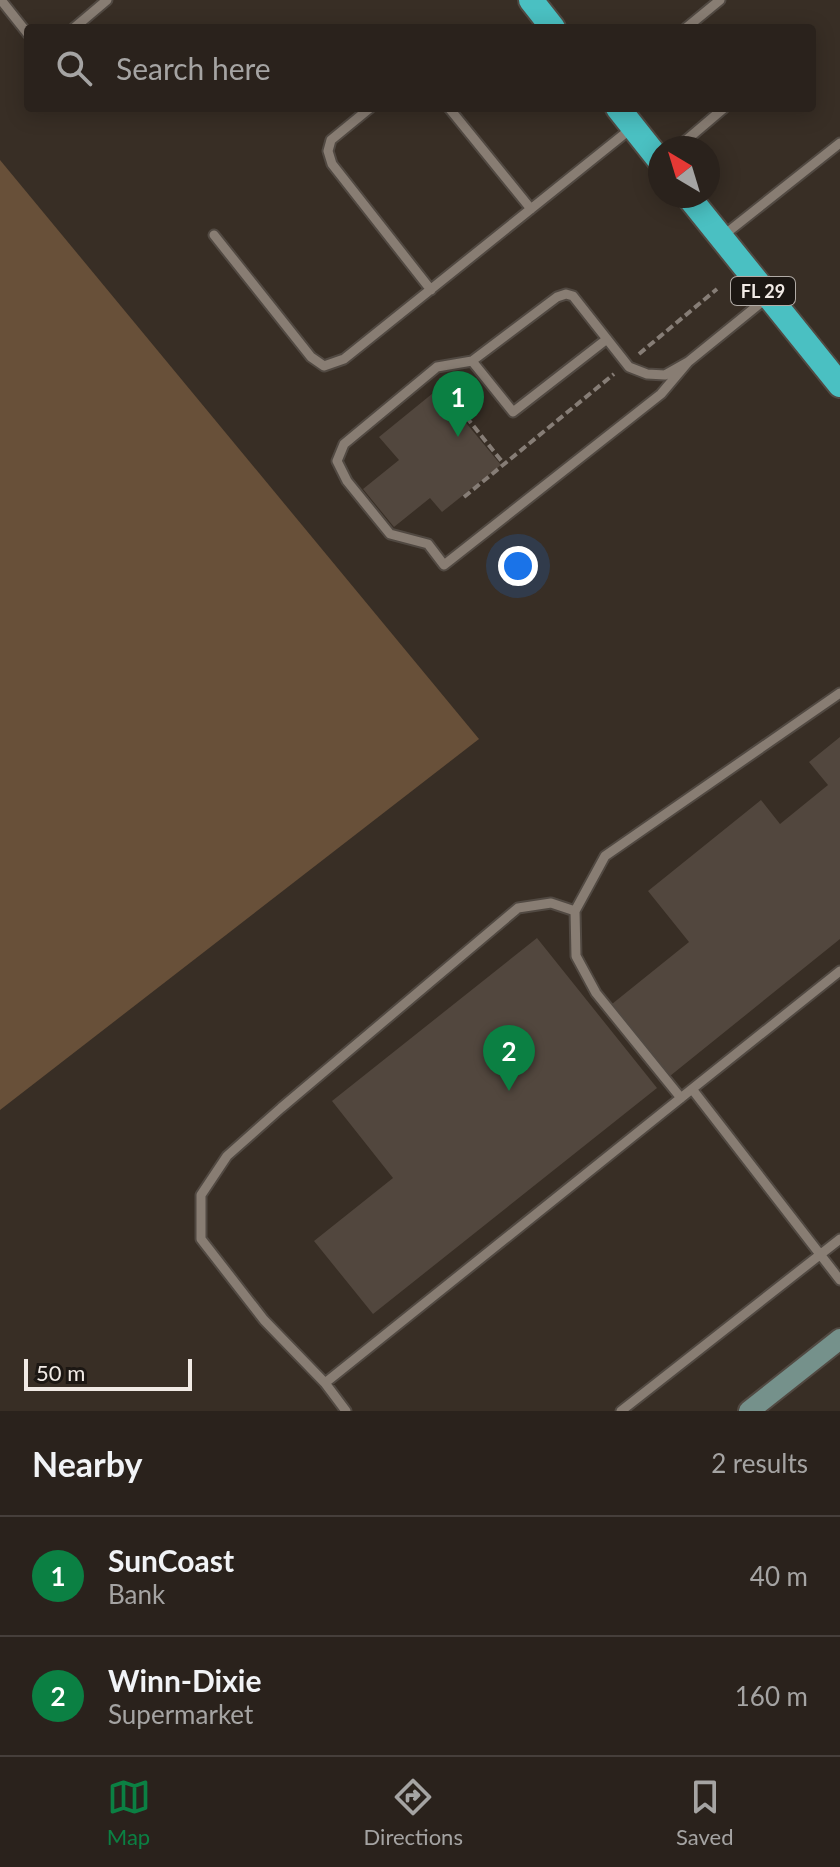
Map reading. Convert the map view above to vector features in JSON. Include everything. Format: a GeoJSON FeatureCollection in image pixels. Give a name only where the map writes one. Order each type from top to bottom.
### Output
{"type":"FeatureCollection","features":[{"type":"Feature","properties":{"kind":"highway"},"geometry":{"type":"LineString","coordinates":[[531,0],[550,24]]}},
{"type":"Feature","properties":{"kind":"highway"},"geometry":{"type":"LineString","coordinates":[[621,112],[648,146]]}},
{"type":"Feature","properties":{"kind":"highway","name":"FL 29"},"geometry":{"type":"LineString","coordinates":[[698,208],[840,385]]}},
{"type":"Feature","properties":{"kind":"street"},"geometry":{"type":"LineString","coordinates":[[749,1411],[840,1339]]}},
{"type":"Feature","properties":{"kind":"lane"},"geometry":{"type":"LineString","coordinates":[[1,0],[24,29]]}},
{"type":"Feature","properties":{"kind":"lane"},"geometry":{"type":"LineString","coordinates":[[691,24],[720,0]]}},
{"type":"Feature","properties":{"kind":"lane"},"geometry":{"type":"LineString","coordinates":[[78,24],[104,1]]}},
{"type":"Feature","properties":{"kind":"lane"},"geometry":{"type":"LineString","coordinates":[[365,112],[331,140],[328,151],[332,164],[431,290]]}},
{"type":"Feature","properties":{"kind":"lane"},"geometry":{"type":"LineString","coordinates":[[452,112],[531,209]]}},
{"type":"Feature","properties":{"kind":"lane"},"geometry":{"type":"LineString","coordinates":[[691,136],[719,112]]}},
{"type":"Feature","properties":{"kind":"lane"},"geometry":{"type":"LineString","coordinates":[[214,235],[311,357],[324,366],[344,359],[633,127]]}},
{"type":"Feature","properties":{"kind":"lane"},"geometry":{"type":"LineString","coordinates":[[721,237],[840,143]]}},
{"type":"Feature","properties":{"kind":"lane"},"geometry":{"type":"LineString","coordinates":[[688,362],[661,394],[444,565],[428,544],[390,534],[347,481],[337,461],[344,444],[437,367],[472,361],[557,297],[566,294],[573,296],[629,367],[647,374],[665,375],[688,362],[768,297]]}},
{"type":"Feature","properties":{"kind":"lane"},"geometry":{"type":"LineString","coordinates":[[472,361],[513,412],[607,339]]}},
{"type":"Feature","properties":{"kind":"lane"},"geometry":{"type":"LineString","coordinates":[[681,1098],[596,993],[576,956],[575,911],[605,856],[840,693]]}},
{"type":"Feature","properties":{"kind":"lane"},"geometry":{"type":"LineString","coordinates":[[346,1411],[325,1383],[264,1320],[201,1239],[201,1195],[227,1156],[259,1127],[518,908],[551,903],[575,911]]}},
{"type":"Feature","properties":{"kind":"lane"},"geometry":{"type":"LineString","coordinates":[[325,1383],[840,971]]}},
{"type":"Feature","properties":{"kind":"lane"},"geometry":{"type":"LineString","coordinates":[[692,1089],[840,1280]]}},
{"type":"Feature","properties":{"kind":"lane"},"geometry":{"type":"LineString","coordinates":[[621,1411],[840,1239]]}},
{"type":"Feature","properties":{"kind":"path"},"geometry":{"type":"LineString","coordinates":[[637,355],[717,289]]}},
{"type":"Feature","properties":{"kind":"path"},"geometry":{"type":"LineString","coordinates":[[464,497],[616,372]]}},
{"type":"Feature","properties":{"kind":"path"},"geometry":{"type":"LineString","coordinates":[[451,398],[504,464]]}},
{"type":"Feature","properties":{"kind":"shaded area"},"geometry":{"type":"Polygon","coordinates":[[[0,160],[479,739],[0,1110],[0,160]]]}},
{"type":"Feature","properties":{"kind":"building"},"geometry":{"type":"Polygon","coordinates":[[[438,389],[501,465],[442,512],[430,498],[394,527],[363,489],[399,460],[379,437],[438,389]]]}},
{"type":"Feature","properties":{"kind":"building"},"geometry":{"type":"Polygon","coordinates":[[[840,737],[840,939],[670,1076],[612,1004],[689,942],[648,891],[761,800],[780,824],[828,785],[809,762],[840,737]]]}},
{"type":"Feature","properties":{"kind":"building"},"geometry":{"type":"Polygon","coordinates":[[[537,938],[657,1088],[373,1314],[314,1241],[393,1178],[332,1101],[537,938]]]}},
{"type":"Feature","properties":{"kind":"place","name":"SunCoast"},"geometry":{"type":"Point","coordinates":[458,437]}},
{"type":"Feature","properties":{"kind":"place","name":"Winn-Dixie"},"geometry":{"type":"Point","coordinates":[509,1091]}}]}
